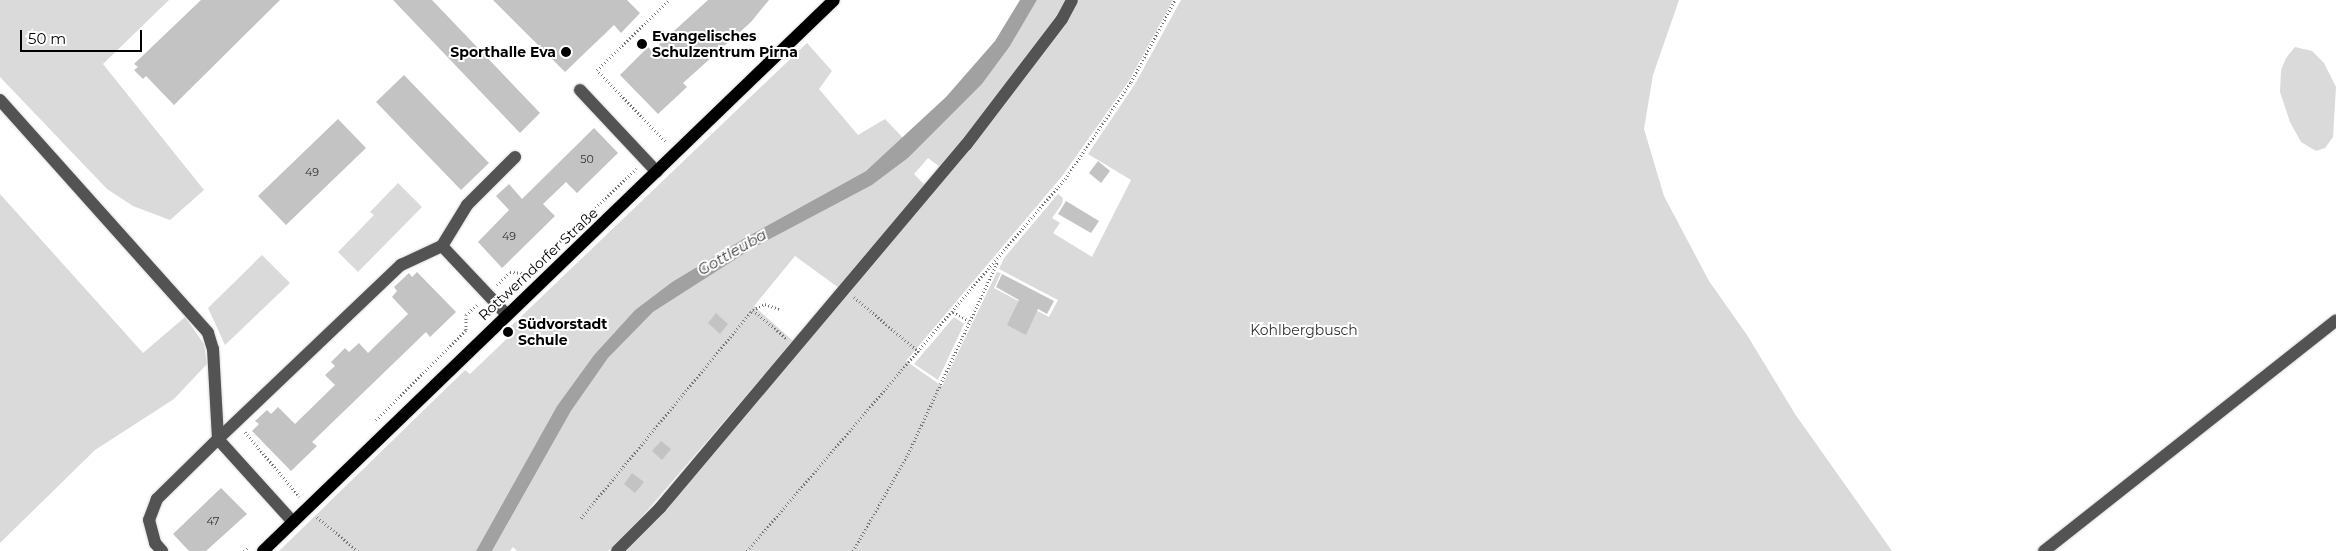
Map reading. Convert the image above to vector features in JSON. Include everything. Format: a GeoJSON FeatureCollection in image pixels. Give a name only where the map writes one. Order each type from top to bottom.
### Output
{"type":"FeatureCollection","features":[{"type":"Feature","properties":{"kind":"main road","name":"Rottwerndorfer Straße"},"geometry":{"type":"LineString","coordinates":[[263,551],[506,314],[657,172],[834,0]]}},
{"type":"Feature","properties":{"kind":"lane"},"geometry":{"type":"LineString","coordinates":[[617,551],[660,508],[973,137],[1062,19],[1072,0]]}},
{"type":"Feature","properties":{"kind":"lane"},"geometry":{"type":"LineString","coordinates":[[580,90],[657,172]]}},
{"type":"Feature","properties":{"kind":"lane"},"geometry":{"type":"LineString","coordinates":[[0,100],[208,333],[213,349],[218,439],[293,522]]}},
{"type":"Feature","properties":{"kind":"lane"},"geometry":{"type":"LineString","coordinates":[[162,551],[155,543],[149,520],[157,499],[400,266],[442,246],[467,205],[514,157]]}},
{"type":"Feature","properties":{"kind":"lane"},"geometry":{"type":"LineString","coordinates":[[442,246],[506,314]]}},
{"type":"Feature","properties":{"kind":"lane"},"geometry":{"type":"LineString","coordinates":[[2044,551],[2336,320]]}},
{"type":"Feature","properties":{"kind":"path"},"geometry":{"type":"LineString","coordinates":[[665,141],[597,70],[669,0]]}},
{"type":"Feature","properties":{"kind":"path"},"geometry":{"type":"LineString","coordinates":[[748,551],[1065,179],[1126,90],[1176,0]]}},
{"type":"Feature","properties":{"kind":"path"},"geometry":{"type":"LineString","coordinates":[[369,427],[466,330],[466,315],[510,272],[525,273],[532,268],[672,134]]}},
{"type":"Feature","properties":{"kind":"path"},"geometry":{"type":"LineString","coordinates":[[853,551],[908,454],[1000,256]]}},
{"type":"Feature","properties":{"kind":"path"},"geometry":{"type":"LineString","coordinates":[[844,289],[919,352]]}},
{"type":"Feature","properties":{"kind":"path"},"geometry":{"type":"LineString","coordinates":[[581,518],[753,310],[765,304],[779,310]]}},
{"type":"Feature","properties":{"kind":"path"},"geometry":{"type":"LineString","coordinates":[[753,310],[795,347]]}},
{"type":"Feature","properties":{"kind":"path"},"geometry":{"type":"LineString","coordinates":[[953,312],[969,321]]}},
{"type":"Feature","properties":{"kind":"path"},"geometry":{"type":"LineString","coordinates":[[236,422],[299,496]]}},
{"type":"Feature","properties":{"kind":"path"},"geometry":{"type":"LineString","coordinates":[[284,511],[306,489]]}},
{"type":"Feature","properties":{"kind":"path"},"geometry":{"type":"LineString","coordinates":[[308,508],[358,551]]}},
{"type":"Feature","properties":{"kind":"path"},"geometry":{"type":"LineString","coordinates":[[244,551],[250,544]]}},
{"type":"Feature","properties":{"kind":"green space"},"geometry":{"type":"Polygon","coordinates":[[[0,0],[169,0],[103,64],[204,190],[170,220],[133,206],[107,189],[0,77],[0,0]]]}},
{"type":"Feature","properties":{"kind":"green space"},"geometry":{"type":"Polygon","coordinates":[[[1037,0],[1068,0],[1012,81],[940,167],[928,158],[914,174],[925,185],[839,288],[795,256],[754,306],[793,341],[626,535],[608,551],[517,551],[513,547],[510,551],[492,551],[571,411],[608,358],[653,312],[753,248],[872,185],[908,158],[982,84],[1010,46],[1037,0]]]}},
{"type":"Feature","properties":{"kind":"green space","name":"Kohlbergbusch"},"geometry":{"type":"Polygon","coordinates":[[[1076,0],[1173,0],[1129,81],[1063,175],[906,361],[942,386],[997,272],[1001,273],[994,288],[1049,317],[1058,300],[999,269],[1004,258],[1058,194],[1063,198],[1062,204],[1052,218],[1060,223],[1053,233],[1092,257],[1131,180],[1088,154],[1135,84],[1181,0],[1679,0],[1653,75],[1644,129],[1664,196],[1709,281],[1747,335],[1795,414],[1892,551],[624,551],[844,295],[847,296],[852,290],[850,288],[1076,0]]]}},
{"type":"Feature","properties":{"kind":"green space"},"geometry":{"type":"Polygon","coordinates":[[[807,43],[832,71],[819,89],[858,135],[885,119],[903,138],[866,171],[745,238],[672,282],[635,310],[594,355],[557,406],[476,551],[279,551],[465,370],[470,374],[513,333],[509,328],[807,43]]]}},
{"type":"Feature","properties":{"kind":"green space"},"geometry":{"type":"Polygon","coordinates":[[[2295,47],[2312,51],[2324,63],[2336,87],[2333,137],[2325,148],[2316,151],[2301,142],[2290,122],[2280,92],[2281,70],[2286,58],[2295,47]]]}},
{"type":"Feature","properties":{"kind":"green space"},"geometry":{"type":"Polygon","coordinates":[[[398,183],[422,207],[358,272],[338,252],[374,215],[370,212],[398,183]]]}},
{"type":"Feature","properties":{"kind":"green space"},"geometry":{"type":"Polygon","coordinates":[[[0,194],[143,353],[185,317],[204,344],[207,364],[174,399],[95,450],[0,543],[0,194]]]}},
{"type":"Feature","properties":{"kind":"green space"},"geometry":{"type":"Polygon","coordinates":[[[262,255],[290,283],[225,345],[208,308],[262,255]]]}},
{"type":"Feature","properties":{"kind":"green space"},"geometry":{"type":"Polygon","coordinates":[[[954,317],[964,324],[938,380],[914,364],[954,317]]]}},
{"type":"Feature","properties":{"kind":"water","name":"Gottleuba"},"geometry":{"type":"Polygon","coordinates":[[[1020,0],[1037,0],[1010,46],[982,84],[908,158],[872,185],[753,248],[653,312],[608,358],[571,411],[492,551],[476,551],[557,406],[594,355],[635,310],[672,282],[745,238],[866,171],[946,97],[995,41],[1020,0]]]}},
{"type":"Feature","properties":{"kind":"building"},"geometry":{"type":"Polygon","coordinates":[[[201,0],[280,0],[174,105],[146,76],[143,79],[134,70],[138,67],[134,64],[201,0]]]}},
{"type":"Feature","properties":{"kind":"building"},"geometry":{"type":"Polygon","coordinates":[[[393,0],[432,0],[540,113],[520,133],[393,0]]]}},
{"type":"Feature","properties":{"kind":"building","name":"Sporthalle Eva"},"geometry":{"type":"Polygon","coordinates":[[[493,0],[627,0],[640,13],[621,33],[614,25],[565,72],[493,0]]]}},
{"type":"Feature","properties":{"kind":"building"},"geometry":{"type":"Polygon","coordinates":[[[708,0],[769,0],[751,22],[683,83],[687,87],[658,114],[620,75],[648,47],[652,51],[708,0]]]}},
{"type":"Feature","properties":{"kind":"building"},"geometry":{"type":"Polygon","coordinates":[[[404,75],[489,163],[461,190],[376,102],[404,75]]]}},
{"type":"Feature","properties":{"kind":"building"},"geometry":{"type":"Polygon","coordinates":[[[338,119],[366,148],[286,225],[258,196],[338,119]]]}},
{"type":"Feature","properties":{"kind":"building"},"geometry":{"type":"Polygon","coordinates":[[[594,128],[618,153],[577,193],[566,182],[543,204],[555,216],[502,268],[478,242],[509,210],[496,196],[509,184],[522,199],[594,128]]]}},
{"type":"Feature","properties":{"kind":"building"},"geometry":{"type":"Polygon","coordinates":[[[1098,161],[1110,171],[1101,183],[1089,173],[1098,161]]]}},
{"type":"Feature","properties":{"kind":"building"},"geometry":{"type":"Polygon","coordinates":[[[1066,201],[1099,221],[1091,233],[1058,214],[1066,201]]]}},
{"type":"Feature","properties":{"kind":"building"},"geometry":{"type":"Polygon","coordinates":[[[417,272],[456,312],[430,337],[426,332],[312,442],[317,446],[291,471],[252,431],[259,424],[255,421],[267,410],[271,414],[278,407],[295,424],[335,385],[325,375],[335,366],[331,362],[345,348],[349,352],[359,343],[368,353],[408,314],[392,297],[397,291],[394,287],[409,273],[412,277],[417,272]]]}},
{"type":"Feature","properties":{"kind":"building"},"geometry":{"type":"Polygon","coordinates":[[[1002,274],[1054,301],[1047,314],[1038,309],[1026,335],[1007,325],[1019,300],[996,287],[1002,274]]]}},
{"type":"Feature","properties":{"kind":"building"},"geometry":{"type":"Polygon","coordinates":[[[716,313],[728,324],[720,334],[708,323],[716,313]]]}},
{"type":"Feature","properties":{"kind":"building"},"geometry":{"type":"Polygon","coordinates":[[[661,441],[671,449],[662,460],[652,451],[661,441]]]}},
{"type":"Feature","properties":{"kind":"building"},"geometry":{"type":"Polygon","coordinates":[[[632,473],[644,482],[635,493],[624,484],[632,473]]]}},
{"type":"Feature","properties":{"kind":"building"},"geometry":{"type":"Polygon","coordinates":[[[221,488],[247,514],[206,551],[189,551],[173,534],[221,488]]]}},
{"type":"Feature","properties":{"kind":"place","name":"Evangelisches Schulzentrum Pirna"},"geometry":{"type":"Point","coordinates":[642,44]}},
{"type":"Feature","properties":{"kind":"place","name":"Sporthalle Eva"},"geometry":{"type":"Point","coordinates":[566,52]}},
{"type":"Feature","properties":{"kind":"place","name":"Südvorstadt Schule"},"geometry":{"type":"Point","coordinates":[508,332]}}]}
